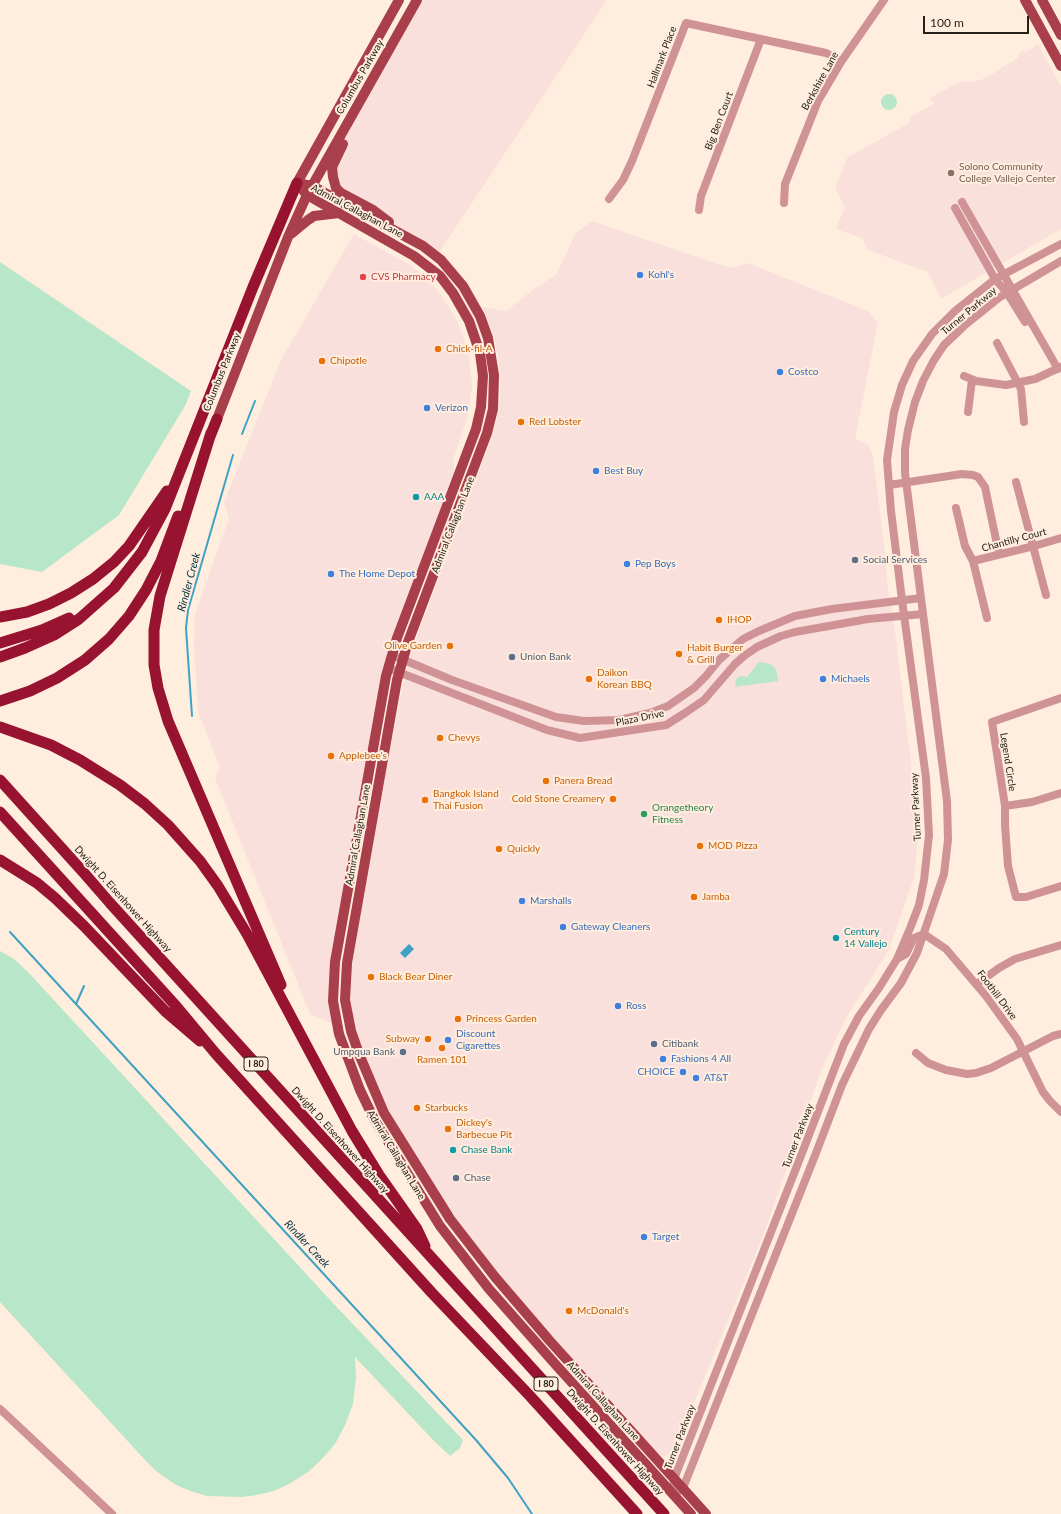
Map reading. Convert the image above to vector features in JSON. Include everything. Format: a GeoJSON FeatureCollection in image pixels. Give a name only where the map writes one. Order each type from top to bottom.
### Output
{"type":"FeatureCollection","features":[{"type":"Feature","properties":{"kind":"highway","name":"Columbus Parkway"},"geometry":{"type":"LineString","coordinates":[[0,657],[25,648],[67,628],[95,606],[114,588],[134,564],[165,509],[253,287],[297,183]]}},
{"type":"Feature","properties":{"kind":"highway","name":"Columbus Parkway"},"geometry":{"type":"LineString","coordinates":[[0,701],[43,685],[71,670],[104,645],[129,616],[146,590],[161,561],[217,419]]}},
{"type":"Feature","properties":{"kind":"highway"},"geometry":{"type":"LineString","coordinates":[[211,433],[158,602],[153,643],[156,677],[170,727],[306,1046]]}},
{"type":"Feature","properties":{"kind":"highway"},"geometry":{"type":"LineString","coordinates":[[0,617],[20,614],[50,604],[79,589],[100,574],[129,546],[180,472]]}},
{"type":"Feature","properties":{"kind":"highway"},"geometry":{"type":"LineString","coordinates":[[0,643],[35,633],[57,624],[114,588]]}},
{"type":"Feature","properties":{"kind":"highway"},"geometry":{"type":"LineString","coordinates":[[0,727],[22,733],[66,752],[107,776],[145,804],[180,837],[200,861],[222,892],[247,934],[352,1131],[379,1175],[417,1229],[428,1255]]}},
{"type":"Feature","properties":{"kind":"highway","name":"Dwight D. Eisenhower Highway"},"geometry":{"type":"LineString","coordinates":[[0,780],[110,904],[664,1514]]}},
{"type":"Feature","properties":{"kind":"highway","name":"I 80"},"geometry":{"type":"LineString","coordinates":[[0,812],[171,1000],[216,1054],[432,1293],[530,1396],[637,1514]]}},
{"type":"Feature","properties":{"kind":"highway"},"geometry":{"type":"LineString","coordinates":[[0,860],[37,883],[55,898],[84,926],[165,1011],[216,1054]]}},
{"type":"Feature","properties":{"kind":"main road","name":"Columbus Parkway"},"geometry":{"type":"LineString","coordinates":[[297,183],[399,0]]}},
{"type":"Feature","properties":{"kind":"main road","name":"Columbus Parkway"},"geometry":{"type":"LineString","coordinates":[[217,419],[288,237],[307,195],[417,0]]}},
{"type":"Feature","properties":{"kind":"main road"},"geometry":{"type":"LineString","coordinates":[[1025,0],[1061,66]]}},
{"type":"Feature","properties":{"kind":"main road"},"geometry":{"type":"LineString","coordinates":[[1042,0],[1061,35]]}},
{"type":"Feature","properties":{"kind":"main road"},"geometry":{"type":"LineString","coordinates":[[370,84],[332,167],[336,188],[341,193],[372,210],[416,242]]}},
{"type":"Feature","properties":{"kind":"main road","name":"Admiral Callaghan Lane"},"geometry":{"type":"LineString","coordinates":[[297,183],[312,186],[416,242],[432,253],[448,268],[463,286],[475,306],[488,338],[493,363],[495,386],[493,409],[487,433],[399,673],[347,963],[345,1000],[354,1042],[371,1086],[384,1113],[450,1219],[486,1267],[544,1335],[706,1514]]}},
{"type":"Feature","properties":{"kind":"main road","name":"Admiral Callaghan Lane"},"geometry":{"type":"LineString","coordinates":[[297,183],[307,195],[414,256],[440,276],[460,302],[469,321],[477,342],[482,365],[482,397],[476,430],[388,668],[333,975],[334,1012],[343,1046],[360,1090],[374,1119],[443,1230],[489,1289],[556,1366],[691,1514]]}},
{"type":"Feature","properties":{"kind":"main road"},"geometry":{"type":"LineString","coordinates":[[288,237],[314,216],[339,213]]}},
{"type":"Feature","properties":{"kind":"street","name":"Berkshire Lane"},"geometry":{"type":"LineString","coordinates":[[784,203],[785,184],[818,101],[841,62],[884,0]]}},
{"type":"Feature","properties":{"kind":"street","name":"Hallmark Place"},"geometry":{"type":"LineString","coordinates":[[609,199],[623,180],[632,161],[686,23],[826,53],[841,62]]}},
{"type":"Feature","properties":{"kind":"street","name":"Big Ben Court"},"geometry":{"type":"LineString","coordinates":[[699,210],[701,196],[761,39]]}},
{"type":"Feature","properties":{"kind":"street"},"geometry":{"type":"LineString","coordinates":[[962,202],[1004,274],[1009,291],[1057,369],[1035,379],[1006,385],[990,384],[972,380],[964,376]]}},
{"type":"Feature","properties":{"kind":"street"},"geometry":{"type":"LineString","coordinates":[[955,208],[995,280],[1009,291]]}},
{"type":"Feature","properties":{"kind":"street","name":"Turner Parkway"},"geometry":{"type":"LineString","coordinates":[[673,1495],[674,1478],[844,1044],[859,1016],[896,959],[911,926],[924,880],[929,835],[926,778],[902,600],[887,460],[892,419],[902,385],[914,361],[932,334],[955,311],[1004,274],[1061,244]]}},
{"type":"Feature","properties":{"kind":"street","name":"Turner Parkway"},"geometry":{"type":"LineString","coordinates":[[683,1488],[811,1168],[842,1085],[869,1029],[901,983],[917,953],[944,874],[948,840],[947,801],[906,482],[905,449],[915,402],[923,381],[944,345],[992,303],[1009,291],[1061,261]]}},
{"type":"Feature","properties":{"kind":"street"},"geometry":{"type":"LineString","coordinates":[[996,343],[1021,389],[1024,422]]}},
{"type":"Feature","properties":{"kind":"street"},"geometry":{"type":"LineString","coordinates":[[968,412],[972,380]]}},
{"type":"Feature","properties":{"kind":"street"},"geometry":{"type":"LineString","coordinates":[[889,485],[962,474],[978,477],[985,487],[999,554]]}},
{"type":"Feature","properties":{"kind":"street"},"geometry":{"type":"LineString","coordinates":[[1016,482],[1046,595]]}},
{"type":"Feature","properties":{"kind":"street"},"geometry":{"type":"LineString","coordinates":[[956,508],[965,546],[973,561],[987,618]]}},
{"type":"Feature","properties":{"kind":"street","name":"Chantilly Court"},"geometry":{"type":"LineString","coordinates":[[973,561],[1061,538]]}},
{"type":"Feature","properties":{"kind":"street","name":"Plaza Drive"},"geometry":{"type":"LineString","coordinates":[[392,655],[556,717],[584,721],[619,720],[650,713],[668,706],[694,688],[706,676],[718,660],[743,639],[796,616],[832,609],[921,598]]}},
{"type":"Feature","properties":{"kind":"street","name":"Plaza Drive"},"geometry":{"type":"LineString","coordinates":[[388,668],[547,730],[566,736],[586,738],[666,725],[704,700],[735,664],[744,656],[757,647],[782,636],[795,632],[868,619],[923,614]]}},
{"type":"Feature","properties":{"kind":"street","name":"Legend Circle"},"geometry":{"type":"LineString","coordinates":[[1061,698],[992,722],[1005,806],[1008,866],[1016,897],[1026,897],[1061,886]]}},
{"type":"Feature","properties":{"kind":"street","name":"Legend Circle"},"geometry":{"type":"LineString","coordinates":[[1005,806],[1032,802],[1061,793]]}},
{"type":"Feature","properties":{"kind":"street"},"geometry":{"type":"LineString","coordinates":[[896,959],[906,954],[914,938],[924,934]]}},
{"type":"Feature","properties":{"kind":"street","name":"Foothill Drive"},"geometry":{"type":"LineString","coordinates":[[924,934],[946,949],[977,984],[1017,1039],[1043,1092],[1061,1112]]}},
{"type":"Feature","properties":{"kind":"street"},"geometry":{"type":"LineString","coordinates":[[977,984],[1014,959],[1061,945]]}},
{"type":"Feature","properties":{"kind":"street"},"geometry":{"type":"LineString","coordinates":[[916,1053],[928,1063],[946,1070],[967,1074],[991,1068],[1061,1034]]}},
{"type":"Feature","properties":{"kind":"street"},"geometry":{"type":"LineString","coordinates":[[0,1409],[112,1514]]}},
{"type":"Feature","properties":{"kind":"street"},"geometry":{"type":"LineString","coordinates":[[673,1495],[683,1488]]}},
{"type":"Feature","properties":{"kind":"shaded area"},"geometry":{"type":"Polygon","coordinates":[[[417,0],[607,0],[436,257],[341,193],[333,177],[341,148],[370,84],[417,0]]]}},
{"type":"Feature","properties":{"kind":"shaded area","name":"Solono Community College Vallejo Center"},"geometry":{"type":"Polygon","coordinates":[[[1038,44],[1061,86],[1061,229],[941,299],[928,272],[868,250],[862,238],[836,229],[845,207],[835,188],[847,158],[909,123],[911,116],[934,104],[930,98],[961,81],[974,82],[986,78],[1019,57],[1017,55],[1023,51],[1025,53],[1038,44]]]}},
{"type":"Feature","properties":{"kind":"shaded area"},"geometry":{"type":"Polygon","coordinates":[[[592,221],[717,264],[732,268],[748,263],[868,311],[878,323],[855,439],[869,445],[873,457],[887,581],[896,640],[916,804],[918,839],[914,878],[889,950],[846,1018],[821,1071],[763,1236],[677,1444],[671,1454],[664,1456],[655,1451],[567,1355],[498,1275],[453,1216],[388,1111],[358,1041],[349,999],[350,976],[373,833],[408,661],[489,445],[499,410],[501,386],[499,362],[494,337],[482,307],[506,311],[534,289],[557,274],[575,234],[592,221]]]}},
{"type":"Feature","properties":{"kind":"shaded area"},"geometry":{"type":"Polygon","coordinates":[[[354,234],[410,265],[425,277],[439,292],[455,316],[463,335],[469,355],[472,386],[468,416],[453,460],[455,478],[387,662],[332,972],[335,1025],[310,1014],[215,778],[220,768],[198,711],[194,645],[195,614],[229,518],[224,502],[282,358],[354,234]]]}},
{"type":"Feature","properties":{"kind":"green space"},"geometry":{"type":"Polygon","coordinates":[[[889,94],[896,99],[897,102],[892,109],[889,110],[882,105],[881,102],[886,95],[889,94]]]}},
{"type":"Feature","properties":{"kind":"green space"},"geometry":{"type":"Polygon","coordinates":[[[0,262],[191,391],[185,406],[119,515],[42,572],[0,564],[0,262]]]}},
{"type":"Feature","properties":{"kind":"green space"},"geometry":{"type":"Polygon","coordinates":[[[762,662],[770,664],[776,669],[778,681],[735,687],[736,679],[740,676],[747,677],[758,663],[762,662]]]}},
{"type":"Feature","properties":{"kind":"green space"},"geometry":{"type":"Polygon","coordinates":[[[0,951],[14,959],[28,972],[332,1302],[463,1440],[460,1448],[450,1456],[355,1357],[356,1377],[353,1404],[345,1425],[335,1444],[322,1459],[308,1472],[289,1484],[274,1491],[257,1495],[242,1497],[207,1496],[176,1485],[156,1471],[146,1461],[0,1302],[0,951]]]}},
{"type":"Feature","properties":{"kind":"water"},"geometry":{"type":"Polygon","coordinates":[[[409,944],[414,949],[405,958],[400,953],[409,944]]]}},
{"type":"Feature","properties":{"kind":"waterway","name":"Rindler Creek"},"geometry":{"type":"LineString","coordinates":[[242,434],[255,401]]}},
{"type":"Feature","properties":{"kind":"waterway","name":"Rindler Creek"},"geometry":{"type":"LineString","coordinates":[[192,716],[186,628],[188,610],[233,455]]}},
{"type":"Feature","properties":{"kind":"waterway"},"geometry":{"type":"LineString","coordinates":[[10,932],[76,1004]]}},
{"type":"Feature","properties":{"kind":"waterway","name":"Rindler Creek"},"geometry":{"type":"LineString","coordinates":[[84,986],[76,1004],[476,1440],[508,1478],[532,1514]]}},
{"type":"Feature","properties":{"kind":"place","name":"Solono Community College Vallejo Center"},"geometry":{"type":"Point","coordinates":[951,173]}},
{"type":"Feature","properties":{"kind":"place","name":"Kohl's"},"geometry":{"type":"Point","coordinates":[640,275]}},
{"type":"Feature","properties":{"kind":"place","name":"CVS Pharmacy"},"geometry":{"type":"Point","coordinates":[363,277]}},
{"type":"Feature","properties":{"kind":"place","name":"Chick-fil-A"},"geometry":{"type":"Point","coordinates":[438,349]}},
{"type":"Feature","properties":{"kind":"place","name":"Chipotle"},"geometry":{"type":"Point","coordinates":[322,361]}},
{"type":"Feature","properties":{"kind":"place","name":"Costco"},"geometry":{"type":"Point","coordinates":[780,372]}},
{"type":"Feature","properties":{"kind":"place","name":"Verizon"},"geometry":{"type":"Point","coordinates":[427,408]}},
{"type":"Feature","properties":{"kind":"place","name":"Red Lobster"},"geometry":{"type":"Point","coordinates":[521,422]}},
{"type":"Feature","properties":{"kind":"place","name":"Best Buy"},"geometry":{"type":"Point","coordinates":[596,471]}},
{"type":"Feature","properties":{"kind":"place","name":"AAA"},"geometry":{"type":"Point","coordinates":[416,497]}},
{"type":"Feature","properties":{"kind":"place","name":"Social Services"},"geometry":{"type":"Point","coordinates":[855,560]}},
{"type":"Feature","properties":{"kind":"place","name":"Pep Boys"},"geometry":{"type":"Point","coordinates":[627,564]}},
{"type":"Feature","properties":{"kind":"place","name":"The Home Depot"},"geometry":{"type":"Point","coordinates":[331,574]}},
{"type":"Feature","properties":{"kind":"place","name":"IHOP"},"geometry":{"type":"Point","coordinates":[719,620]}},
{"type":"Feature","properties":{"kind":"place","name":"Olive Garden"},"geometry":{"type":"Point","coordinates":[450,646]}},
{"type":"Feature","properties":{"kind":"place","name":"Habit Burger & Grill"},"geometry":{"type":"Point","coordinates":[679,654]}},
{"type":"Feature","properties":{"kind":"place","name":"Union Bank"},"geometry":{"type":"Point","coordinates":[512,657]}},
{"type":"Feature","properties":{"kind":"place","name":"Daikon Korean BBQ"},"geometry":{"type":"Point","coordinates":[589,679]}},
{"type":"Feature","properties":{"kind":"place","name":"Michaels"},"geometry":{"type":"Point","coordinates":[823,679]}},
{"type":"Feature","properties":{"kind":"place","name":"Chevys"},"geometry":{"type":"Point","coordinates":[440,738]}},
{"type":"Feature","properties":{"kind":"place","name":"Applebee's"},"geometry":{"type":"Point","coordinates":[331,756]}},
{"type":"Feature","properties":{"kind":"place","name":"Panera Bread"},"geometry":{"type":"Point","coordinates":[546,781]}},
{"type":"Feature","properties":{"kind":"place","name":"Cold Stone Creamery"},"geometry":{"type":"Point","coordinates":[613,799]}},
{"type":"Feature","properties":{"kind":"place","name":"Bangkok Island Thai Fusion"},"geometry":{"type":"Point","coordinates":[425,800]}},
{"type":"Feature","properties":{"kind":"place","name":"Orangetheory Fitness"},"geometry":{"type":"Point","coordinates":[644,814]}},
{"type":"Feature","properties":{"kind":"place","name":"MOD Pizza"},"geometry":{"type":"Point","coordinates":[700,846]}},
{"type":"Feature","properties":{"kind":"place","name":"Quickly"},"geometry":{"type":"Point","coordinates":[499,849]}},
{"type":"Feature","properties":{"kind":"place","name":"Jamba"},"geometry":{"type":"Point","coordinates":[694,897]}},
{"type":"Feature","properties":{"kind":"place","name":"Marshalls"},"geometry":{"type":"Point","coordinates":[522,901]}},
{"type":"Feature","properties":{"kind":"place","name":"Gateway Cleaners"},"geometry":{"type":"Point","coordinates":[563,927]}},
{"type":"Feature","properties":{"kind":"place","name":"Century 14 Vallejo"},"geometry":{"type":"Point","coordinates":[836,938]}},
{"type":"Feature","properties":{"kind":"place","name":"Black Bear Diner"},"geometry":{"type":"Point","coordinates":[371,977]}},
{"type":"Feature","properties":{"kind":"place","name":"Ross"},"geometry":{"type":"Point","coordinates":[618,1006]}},
{"type":"Feature","properties":{"kind":"place","name":"Princess Garden"},"geometry":{"type":"Point","coordinates":[458,1019]}},
{"type":"Feature","properties":{"kind":"place","name":"Subway"},"geometry":{"type":"Point","coordinates":[428,1039]}},
{"type":"Feature","properties":{"kind":"place","name":"Discount Cigarettes"},"geometry":{"type":"Point","coordinates":[448,1040]}},
{"type":"Feature","properties":{"kind":"place","name":"Citibank"},"geometry":{"type":"Point","coordinates":[654,1044]}},
{"type":"Feature","properties":{"kind":"place","name":"Ramen 101"},"geometry":{"type":"Point","coordinates":[442,1048]}},
{"type":"Feature","properties":{"kind":"place","name":"Umpqua Bank"},"geometry":{"type":"Point","coordinates":[403,1052]}},
{"type":"Feature","properties":{"kind":"place","name":"Fashions 4 All"},"geometry":{"type":"Point","coordinates":[663,1059]}},
{"type":"Feature","properties":{"kind":"place","name":"CHOICE"},"geometry":{"type":"Point","coordinates":[683,1072]}},
{"type":"Feature","properties":{"kind":"place","name":"AT&T"},"geometry":{"type":"Point","coordinates":[696,1078]}},
{"type":"Feature","properties":{"kind":"place","name":"Starbucks"},"geometry":{"type":"Point","coordinates":[417,1108]}},
{"type":"Feature","properties":{"kind":"place","name":"Dickey's Barbecue Pit"},"geometry":{"type":"Point","coordinates":[448,1129]}},
{"type":"Feature","properties":{"kind":"place","name":"Chase Bank"},"geometry":{"type":"Point","coordinates":[453,1150]}},
{"type":"Feature","properties":{"kind":"place","name":"Chase"},"geometry":{"type":"Point","coordinates":[456,1178]}},
{"type":"Feature","properties":{"kind":"place","name":"Target"},"geometry":{"type":"Point","coordinates":[644,1237]}},
{"type":"Feature","properties":{"kind":"place","name":"McDonald's"},"geometry":{"type":"Point","coordinates":[569,1311]}}]}
